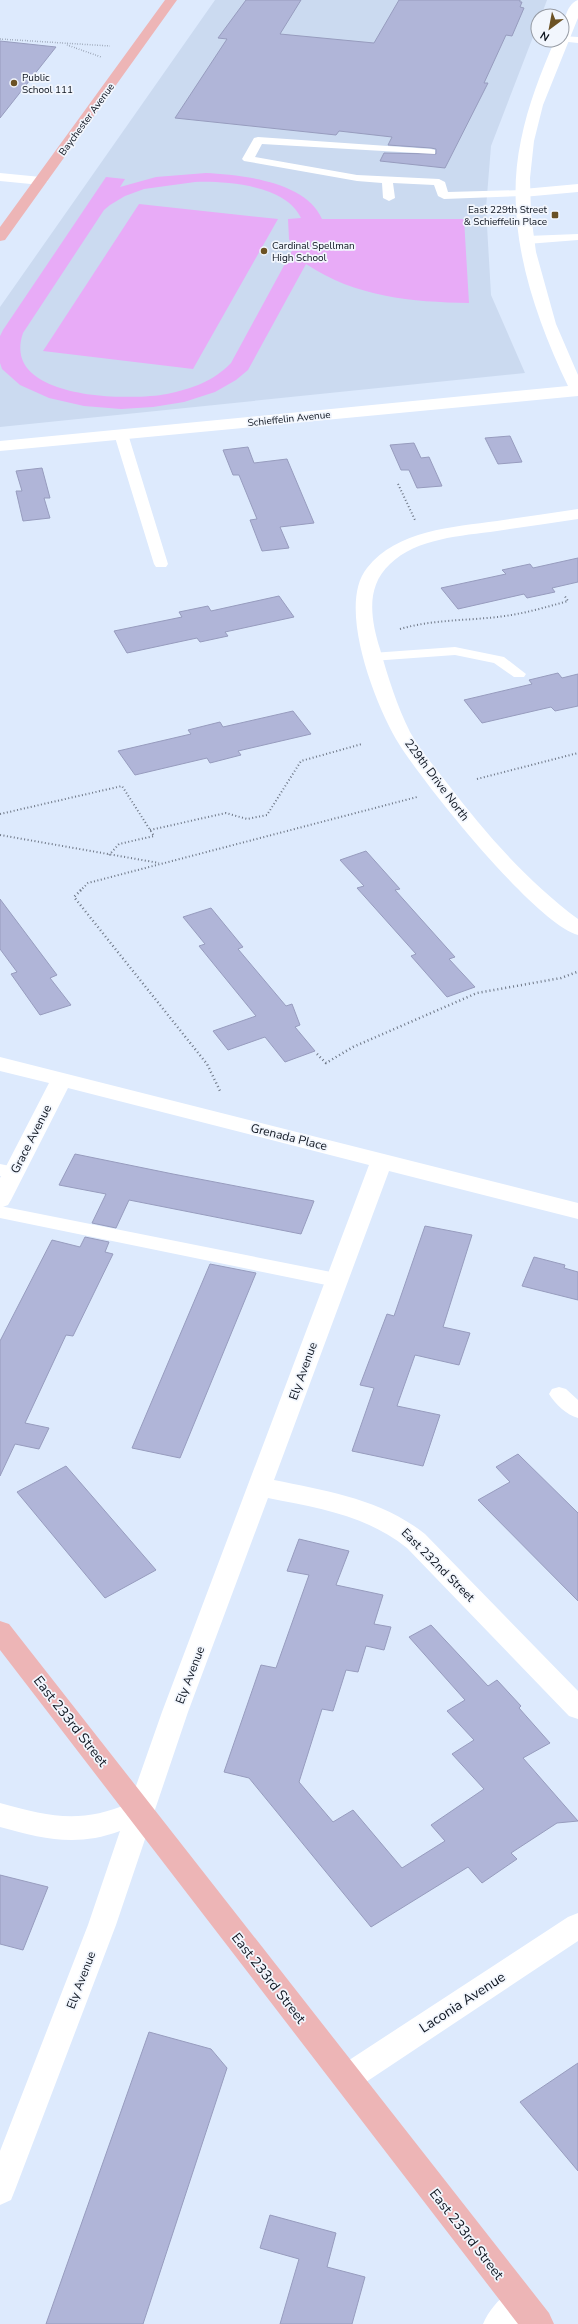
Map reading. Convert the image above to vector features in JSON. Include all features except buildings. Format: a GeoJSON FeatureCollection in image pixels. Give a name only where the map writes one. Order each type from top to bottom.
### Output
{"type":"FeatureCollection","features":[{"type":"Feature","properties":{"kind":"main road","name":"Baychester Avenue"},"geometry":{"type":"LineString","coordinates":[[0,238],[172,0]]}},
{"type":"Feature","properties":{"kind":"main road","name":"East 233rd Street"},"geometry":{"type":"LineString","coordinates":[[0,1632],[529,2313]]}},
{"type":"Feature","properties":{"kind":"street"},"geometry":{"type":"LineString","coordinates":[[570,23],[578,4]]}},
{"type":"Feature","properties":{"kind":"street"},"geometry":{"type":"LineString","coordinates":[[559,48],[535,106],[527,144],[522,193],[528,240],[545,317],[566,368],[578,390]]}},
{"type":"Feature","properties":{"kind":"street"},"geometry":{"type":"LineString","coordinates":[[0,177],[41,181]]}},
{"type":"Feature","properties":{"kind":"street"},"geometry":{"type":"LineString","coordinates":[[522,193],[578,188]]}},
{"type":"Feature","properties":{"kind":"street","name":"Schieffelin Avenue"},"geometry":{"type":"LineString","coordinates":[[0,446],[578,390]]}},
{"type":"Feature","properties":{"kind":"street","name":"229th Drive North"},"geometry":{"type":"LineString","coordinates":[[578,514],[428,538],[405,547],[386,559],[373,571],[366,584],[364,598],[366,635],[372,657],[384,693],[408,743],[443,790],[484,840],[522,880],[578,929]]}},
{"type":"Feature","properties":{"kind":"street","name":"Grenada Place"},"geometry":{"type":"LineString","coordinates":[[0,1064],[578,1211]]}},
{"type":"Feature","properties":{"kind":"street","name":"Grace Avenue"},"geometry":{"type":"LineString","coordinates":[[0,1200],[7,1171],[62,1079]]}},
{"type":"Feature","properties":{"kind":"street","name":"Ely Avenue"},"geometry":{"type":"LineString","coordinates":[[0,2190],[102,1925],[175,1712],[261,1487],[336,1280],[382,1160]]}},
{"type":"Feature","properties":{"kind":"street","name":"East 232nd Street"},"geometry":{"type":"LineString","coordinates":[[261,1487],[374,1513],[397,1524],[416,1541],[578,1708]]}},
{"type":"Feature","properties":{"kind":"street"},"geometry":{"type":"LineString","coordinates":[[0,1815],[41,1826],[90,1828],[110,1823],[140,1812]]}},
{"type":"Feature","properties":{"kind":"street","name":"Laconia Avenue"},"geometry":{"type":"LineString","coordinates":[[346,2078],[578,1926]]}},
{"type":"Feature","properties":{"kind":"street"},"geometry":{"type":"LineString","coordinates":[[499,2324],[529,2313]]}},
{"type":"Feature","properties":{"kind":"lane"},"geometry":{"type":"LineString","coordinates":[[431,152],[258,140],[248,159],[357,178],[438,182],[444,196],[522,193]]}},
{"type":"Feature","properties":{"kind":"lane"},"geometry":{"type":"LineString","coordinates":[[387,179],[389,198]]}},
{"type":"Feature","properties":{"kind":"lane"},"geometry":{"type":"LineString","coordinates":[[528,240],[578,237]]}},
{"type":"Feature","properties":{"kind":"lane"},"geometry":{"type":"LineString","coordinates":[[121,434],[161,564]]}},
{"type":"Feature","properties":{"kind":"lane"},"geometry":{"type":"LineString","coordinates":[[372,657],[455,651],[499,660],[519,674]]}},
{"type":"Feature","properties":{"kind":"lane"},"geometry":{"type":"LineString","coordinates":[[0,1212],[336,1280]]}},
{"type":"Feature","properties":{"kind":"lane"},"geometry":{"type":"LineString","coordinates":[[560,1394],[578,1412]]}},
{"type":"Feature","properties":{"kind":"path"},"geometry":{"type":"LineString","coordinates":[[0,39],[65,45],[110,46]]}},
{"type":"Feature","properties":{"kind":"path"},"geometry":{"type":"LineString","coordinates":[[65,45],[101,57]]}},
{"type":"Feature","properties":{"kind":"path"},"geometry":{"type":"LineString","coordinates":[[398,484],[415,521]]}},
{"type":"Feature","properties":{"kind":"path"},"geometry":{"type":"LineString","coordinates":[[400,629],[412,624],[460,618],[497,617],[525,612],[568,601],[564,595]]}},
{"type":"Feature","properties":{"kind":"path"},"geometry":{"type":"LineString","coordinates":[[150,830],[226,813],[247,819],[267,815],[301,761],[362,744]]}},
{"type":"Feature","properties":{"kind":"path"},"geometry":{"type":"LineString","coordinates":[[477,780],[578,752]]}},
{"type":"Feature","properties":{"kind":"path"},"geometry":{"type":"LineString","coordinates":[[0,814],[122,786],[154,836],[119,844],[109,855]]}},
{"type":"Feature","properties":{"kind":"path"},"geometry":{"type":"LineString","coordinates":[[221,1093],[207,1064],[74,898],[88,883],[443,790]]}},
{"type":"Feature","properties":{"kind":"path"},"geometry":{"type":"LineString","coordinates":[[0,835],[161,864]]}},
{"type":"Feature","properties":{"kind":"path"},"geometry":{"type":"LineString","coordinates":[[317,1054],[326,1063],[353,1047],[446,1005],[477,993],[561,978],[577,972]]}},
{"type":"Feature","properties":{"kind":"shaded area","name":"Cardinal Spellman High School"},"geometry":{"type":"Polygon","coordinates":[[[215,0],[547,0],[544,8],[530,8],[530,45],[491,146],[486,208],[491,295],[525,373],[0,427],[0,307],[215,0]]]}},
{"type":"Feature","properties":{"kind":"shaded area"},"geometry":{"type":"Polygon","coordinates":[[[206,173],[254,178],[271,182],[302,196],[314,206],[322,219],[464,219],[469,303],[426,301],[384,296],[344,284],[306,264],[248,370],[236,380],[215,392],[184,402],[153,407],[121,409],[84,406],[49,398],[20,385],[2,369],[0,363],[0,336],[3,330],[106,177],[125,179],[120,187],[156,177],[206,173]],[[195,182],[144,189],[125,196],[104,210],[23,333],[21,355],[31,372],[49,384],[72,391],[126,397],[149,396],[167,394],[193,387],[217,375],[231,363],[293,249],[289,239],[288,219],[301,218],[293,207],[283,198],[269,192],[239,184],[195,182]]]}},
{"type":"Feature","properties":{"kind":"shaded area"},"geometry":{"type":"Polygon","coordinates":[[[139,204],[278,219],[193,369],[43,351],[139,204]]]}},
{"type":"Feature","properties":{"kind":"place","name":"Public School 111"},"geometry":{"type":"Point","coordinates":[14,83]}},
{"type":"Feature","properties":{"kind":"place","name":"East 229th Street & Schieffelin Place"},"geometry":{"type":"Point","coordinates":[555,215]}},
{"type":"Feature","properties":{"kind":"place","name":"Cardinal Spellman High School"},"geometry":{"type":"Point","coordinates":[264,251]}}]}
